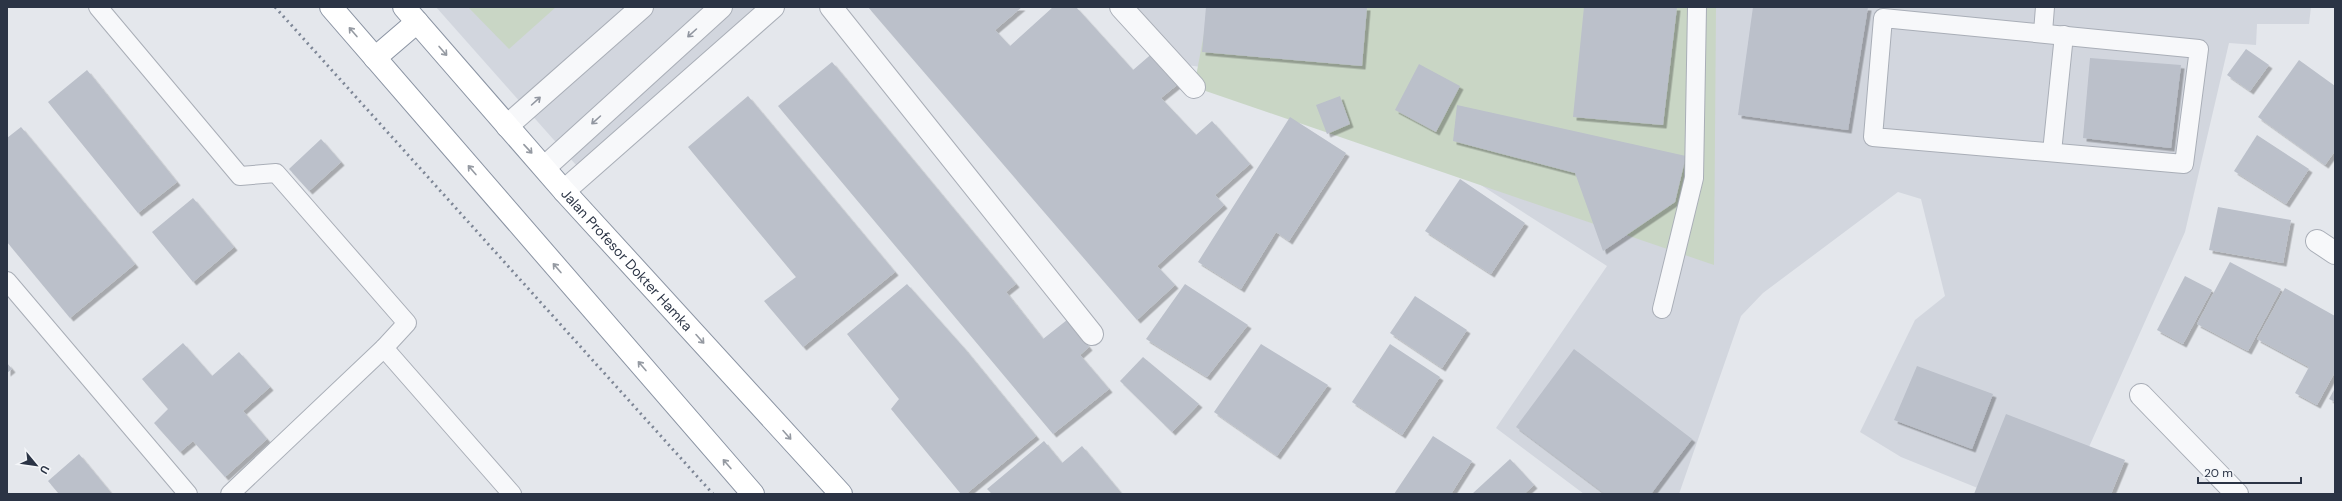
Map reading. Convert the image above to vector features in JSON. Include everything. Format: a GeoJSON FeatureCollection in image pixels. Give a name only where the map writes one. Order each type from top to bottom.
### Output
{"type":"FeatureCollection","features":[{"type":"Feature","properties":{"kind":"highway"},"geometry":{"type":"LineString","coordinates":[[331,7],[753,494]]}},
{"type":"Feature","properties":{"kind":"highway"},"geometry":{"type":"LineString","coordinates":[[375,58],[411,14]]}},
{"type":"Feature","properties":{"kind":"highway","name":"Jalan Profesor Dokter Hamka"},"geometry":{"type":"LineString","coordinates":[[411,14],[507,126],[545,167],[564,191],[841,494]]}},
{"type":"Feature","properties":{"kind":"street"},"geometry":{"type":"LineString","coordinates":[[507,126],[642,7]]}},
{"type":"Feature","properties":{"kind":"street"},"geometry":{"type":"LineString","coordinates":[[545,167],[721,7]]}},
{"type":"Feature","properties":{"kind":"street"},"geometry":{"type":"LineString","coordinates":[[564,191],[773,7]]}},
{"type":"Feature","properties":{"kind":"street"},"geometry":{"type":"LineString","coordinates":[[831,7],[1092,334]]}},
{"type":"Feature","properties":{"kind":"street"},"geometry":{"type":"LineString","coordinates":[[1121,7],[1194,87]]}},
{"type":"Feature","properties":{"kind":"street"},"geometry":{"type":"LineString","coordinates":[[2317,241],[2335,253]]}},
{"type":"Feature","properties":{"kind":"street"},"geometry":{"type":"LineString","coordinates":[[2141,395],[2238,494]]}},
{"type":"Feature","properties":{"kind":"lane"},"geometry":{"type":"LineString","coordinates":[[98,7],[240,176],[276,173],[407,323],[384,348],[230,494]]}},
{"type":"Feature","properties":{"kind":"lane"},"geometry":{"type":"LineString","coordinates":[[1662,309],[1694,178],[1697,7]]}},
{"type":"Feature","properties":{"kind":"lane"},"geometry":{"type":"LineString","coordinates":[[2043,32],[2045,7]]}},
{"type":"Feature","properties":{"kind":"lane"},"geometry":{"type":"LineString","coordinates":[[1883,18],[2043,32],[2199,49],[2184,164],[1873,137],[1883,18]]}},
{"type":"Feature","properties":{"kind":"lane"},"geometry":{"type":"LineString","coordinates":[[2052,152],[2064,35]]}},
{"type":"Feature","properties":{"kind":"lane"},"geometry":{"type":"LineString","coordinates":[[7,281],[188,494]]}},
{"type":"Feature","properties":{"kind":"lane"},"geometry":{"type":"LineString","coordinates":[[384,348],[512,494]]}},
{"type":"Feature","properties":{"kind":"shaded area"},"geometry":{"type":"Polygon","coordinates":[[[436,7],[766,7],[577,166],[436,7]]]}},
{"type":"Feature","properties":{"kind":"shaded area"},"geometry":{"type":"Polygon","coordinates":[[[1136,7],[2311,7],[2309,24],[2257,24],[2256,45],[2229,43],[2185,232],[2068,494],[1985,491],[1901,457],[1860,432],[1915,320],[1945,296],[1921,199],[1898,192],[1763,293],[1741,316],[1679,494],[1584,494],[1496,428],[1607,266],[1378,119],[1241,73],[1187,65],[1136,7]]]}},
{"type":"Feature","properties":{"kind":"green space"},"geometry":{"type":"Polygon","coordinates":[[[468,7],[556,7],[509,49],[468,7]]]}},
{"type":"Feature","properties":{"kind":"green space"},"geometry":{"type":"Polygon","coordinates":[[[1209,7],[1716,7],[1714,265],[1194,87],[1209,7]]]}},
{"type":"Feature","properties":{"kind":"building"},"geometry":{"type":"Polygon","coordinates":[[[868,7],[1022,7],[995,30],[1010,46],[1053,7],[1076,7],[1133,70],[1155,51],[1182,81],[1161,98],[1196,135],[1212,121],[1250,164],[1215,195],[1224,205],[1157,266],[1175,285],[1137,320],[868,7]]]}},
{"type":"Feature","properties":{"kind":"building"},"geometry":{"type":"Polygon","coordinates":[[[1206,7],[1367,7],[1362,66],[1202,52],[1206,7]]]}},
{"type":"Feature","properties":{"kind":"building"},"geometry":{"type":"Polygon","coordinates":[[[1584,7],[1677,7],[1663,125],[1573,117],[1584,7]]]}},
{"type":"Feature","properties":{"kind":"building"},"geometry":{"type":"Polygon","coordinates":[[[1753,7],[1868,7],[1848,130],[1738,115],[1753,7]]]}},
{"type":"Feature","properties":{"kind":"building"},"geometry":{"type":"Polygon","coordinates":[[[2246,49],[2269,65],[2250,91],[2227,75],[2246,49]]]}},
{"type":"Feature","properties":{"kind":"building"},"geometry":{"type":"Polygon","coordinates":[[[2090,58],[2181,65],[2171,148],[2083,138],[2090,58]]]}},
{"type":"Feature","properties":{"kind":"building"},"geometry":{"type":"Polygon","coordinates":[[[2299,60],[2335,86],[2335,151],[2325,165],[2258,117],[2299,60]]]}},
{"type":"Feature","properties":{"kind":"building"},"geometry":{"type":"Polygon","coordinates":[[[832,62],[1016,284],[1006,292],[1043,339],[1067,320],[1089,347],[1080,355],[1109,389],[1053,434],[778,106],[832,62]]]}},
{"type":"Feature","properties":{"kind":"building"},"geometry":{"type":"Polygon","coordinates":[[[1419,64],[1460,86],[1436,132],[1395,110],[1419,64]]]}},
{"type":"Feature","properties":{"kind":"building"},"geometry":{"type":"Polygon","coordinates":[[[87,70],[177,182],[138,213],[48,102],[87,70]]]}},
{"type":"Feature","properties":{"kind":"building"},"geometry":{"type":"Polygon","coordinates":[[[748,96],[895,272],[803,347],[764,301],[796,277],[688,147],[748,96]]]}},
{"type":"Feature","properties":{"kind":"building"},"geometry":{"type":"Polygon","coordinates":[[[1340,96],[1350,124],[1327,134],[1316,105],[1340,96]]]}},
{"type":"Feature","properties":{"kind":"building"},"geometry":{"type":"Polygon","coordinates":[[[1457,105],[1686,156],[1675,202],[1603,251],[1575,173],[1453,141],[1457,105]]]}},
{"type":"Feature","properties":{"kind":"building"},"geometry":{"type":"Polygon","coordinates":[[[1290,117],[1346,153],[1289,241],[1276,232],[1241,289],[1198,262],[1290,117]]]}},
{"type":"Feature","properties":{"kind":"building"},"geometry":{"type":"Polygon","coordinates":[[[21,127],[135,264],[70,318],[7,242],[7,138],[21,127]]]}},
{"type":"Feature","properties":{"kind":"building"},"geometry":{"type":"Polygon","coordinates":[[[2257,135],[2309,169],[2286,204],[2234,171],[2257,135]]]}},
{"type":"Feature","properties":{"kind":"building"},"geometry":{"type":"Polygon","coordinates":[[[321,139],[341,162],[309,191],[289,169],[321,139]]]}},
{"type":"Feature","properties":{"kind":"building"},"geometry":{"type":"Polygon","coordinates":[[[1460,179],[1525,223],[1491,274],[1425,231],[1460,179]]]}},
{"type":"Feature","properties":{"kind":"building"},"geometry":{"type":"Polygon","coordinates":[[[193,198],[234,247],[193,282],[152,232],[193,198]]]}},
{"type":"Feature","properties":{"kind":"building"},"geometry":{"type":"Polygon","coordinates":[[[2218,207],[2291,220],[2283,263],[2209,250],[2218,207]]]}},
{"type":"Feature","properties":{"kind":"building"},"geometry":{"type":"Polygon","coordinates":[[[2230,262],[2281,289],[2248,351],[2197,324],[2230,262]]]}},
{"type":"Feature","properties":{"kind":"building"},"geometry":{"type":"Polygon","coordinates":[[[2185,276],[2212,290],[2183,344],[2157,330],[2185,276]]]}},
{"type":"Feature","properties":{"kind":"building"},"geometry":{"type":"Polygon","coordinates":[[[907,284],[964,348],[1036,436],[966,494],[961,494],[891,409],[899,399],[847,334],[907,284]]]}},
{"type":"Feature","properties":{"kind":"building"},"geometry":{"type":"Polygon","coordinates":[[[1185,284],[1248,325],[1207,377],[1146,339],[1185,284]]]}},
{"type":"Feature","properties":{"kind":"building"},"geometry":{"type":"Polygon","coordinates":[[[2285,288],[2335,316],[2335,372],[2317,405],[2295,393],[2309,367],[2257,339],[2285,288]]]}},
{"type":"Feature","properties":{"kind":"building"},"geometry":{"type":"Polygon","coordinates":[[[1415,296],[1467,330],[1442,368],[1390,333],[1415,296]]]}},
{"type":"Feature","properties":{"kind":"building"},"geometry":{"type":"Polygon","coordinates":[[[183,343],[212,376],[239,352],[270,387],[243,411],[267,439],[225,477],[193,441],[180,452],[154,423],[168,409],[142,379],[183,343]]]}},
{"type":"Feature","properties":{"kind":"building"},"geometry":{"type":"Polygon","coordinates":[[[1261,344],[1328,385],[1277,456],[1214,412],[1261,344]]]}},
{"type":"Feature","properties":{"kind":"building"},"geometry":{"type":"Polygon","coordinates":[[[1390,344],[1440,377],[1402,435],[1352,402],[1390,344]]]}},
{"type":"Feature","properties":{"kind":"building"},"geometry":{"type":"Polygon","coordinates":[[[1574,349],[1692,439],[1651,494],[1605,494],[1516,427],[1574,349]]]}},
{"type":"Feature","properties":{"kind":"building"},"geometry":{"type":"Polygon","coordinates":[[[1143,357],[1199,404],[1172,432],[1120,381],[1143,357]]]}},
{"type":"Feature","properties":{"kind":"building"},"geometry":{"type":"Polygon","coordinates":[[[7,363],[12,369],[7,373],[7,363]]]}},
{"type":"Feature","properties":{"kind":"building"},"geometry":{"type":"Polygon","coordinates":[[[1917,366],[1993,394],[1972,449],[1894,420],[1917,366]]]}},
{"type":"Feature","properties":{"kind":"building"},"geometry":{"type":"Polygon","coordinates":[[[2335,388],[2335,402],[2329,399],[2335,388]]]}},
{"type":"Feature","properties":{"kind":"building"},"geometry":{"type":"Polygon","coordinates":[[[2006,414],[2125,460],[2111,494],[1974,494],[2006,414]]]}},
{"type":"Feature","properties":{"kind":"building"},"geometry":{"type":"Polygon","coordinates":[[[1433,436],[1472,461],[1451,494],[1394,494],[1433,436]]]}},
{"type":"Feature","properties":{"kind":"building"},"geometry":{"type":"Polygon","coordinates":[[[1044,441],[1062,463],[1082,446],[1122,494],[992,494],[987,489],[1044,441]]]}},
{"type":"Feature","properties":{"kind":"building"},"geometry":{"type":"Polygon","coordinates":[[[79,454],[112,494],[59,494],[48,481],[79,454]]]}},
{"type":"Feature","properties":{"kind":"building"},"geometry":{"type":"Polygon","coordinates":[[[1510,459],[1534,485],[1524,494],[1472,494],[1510,459]]]}},
{"type":"Feature","properties":{"kind":"railway"},"geometry":{"type":"LineString","coordinates":[[275,7],[713,494]]}}]}
